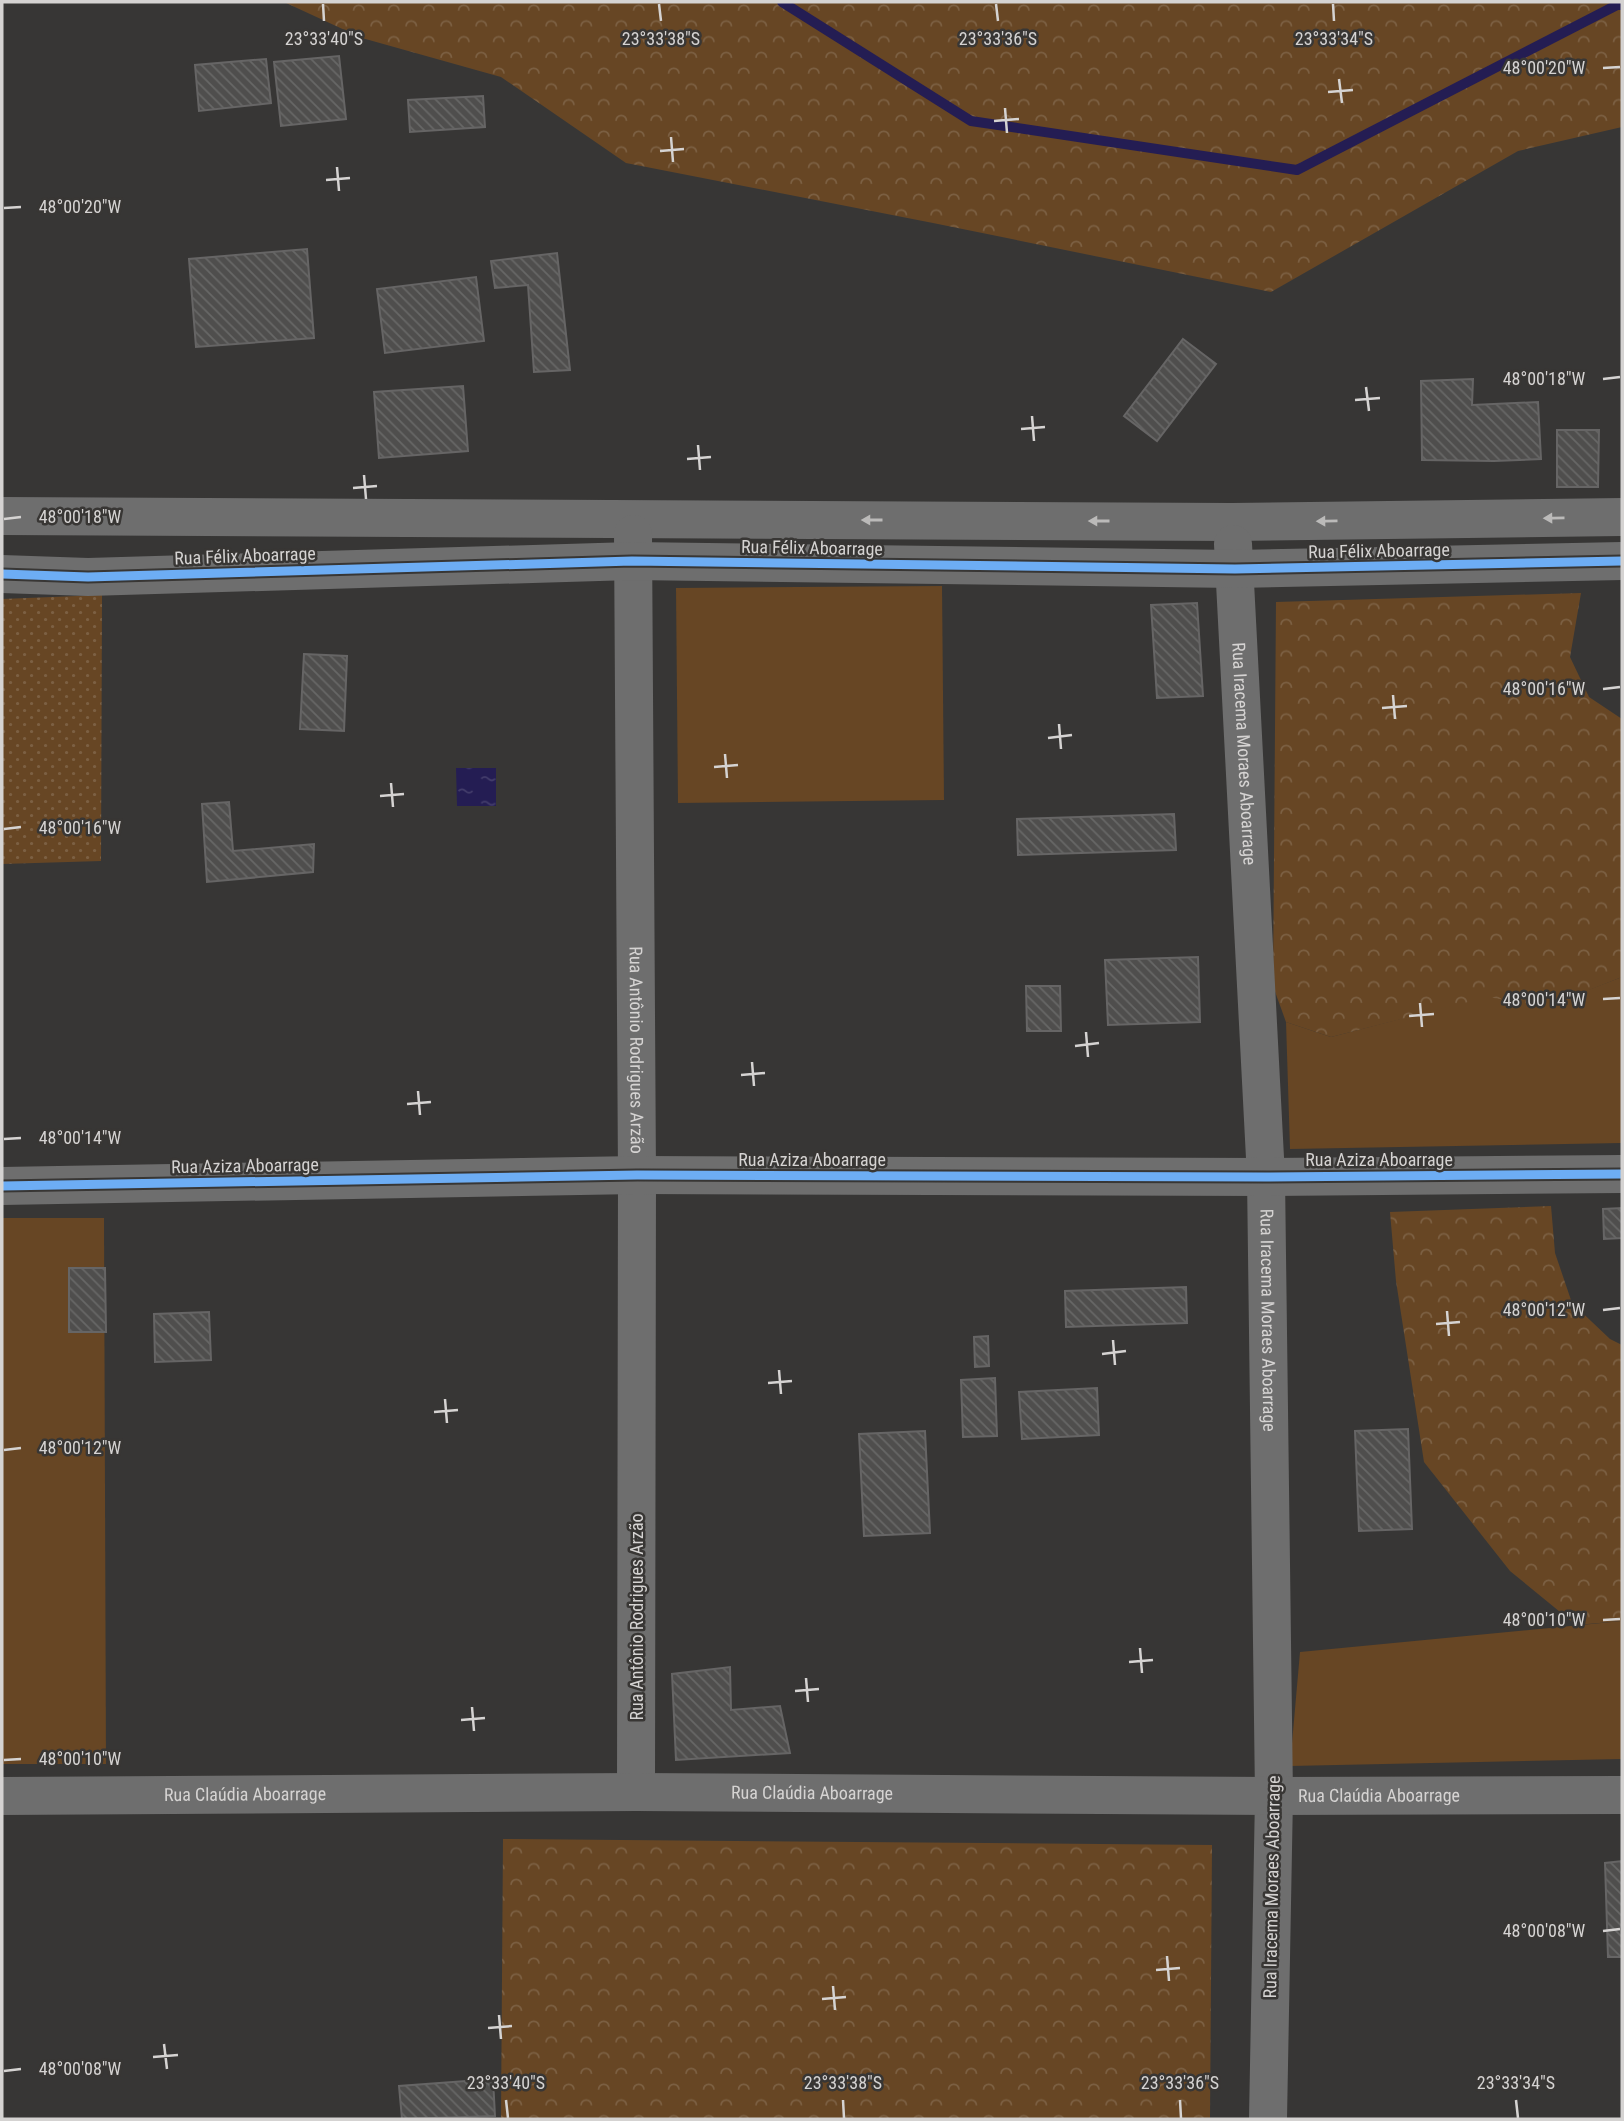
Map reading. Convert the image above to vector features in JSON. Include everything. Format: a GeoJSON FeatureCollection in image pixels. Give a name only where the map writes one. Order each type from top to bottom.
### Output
{"type":"FeatureCollection","features":[{"type":"Feature","properties":{"kind":"street","name":"Rua Félix Aboarrage"},"geometry":{"type":"LineString","coordinates":[[2,516],[1232,522],[1622,517]]}},
{"type":"Feature","properties":{"kind":"street","name":"Rua Antônio Rodrigues Arzão"},"geometry":{"type":"LineString","coordinates":[[634,519],[636,1792]]}},
{"type":"Feature","properties":{"kind":"street","name":"Rua Iracema Moraes Aboarrage"},"geometry":{"type":"LineString","coordinates":[[1232,522],[1266,1177],[1274,1796],[1268,2119]]}},
{"type":"Feature","properties":{"kind":"street","name":"Rua Félix Aboarrage"},"geometry":{"type":"LineString","coordinates":[[2,574],[88,576],[632,561],[1235,569],[1622,561]]}},
{"type":"Feature","properties":{"kind":"street","name":"Rua Aziza Aboarrage"},"geometry":{"type":"LineString","coordinates":[[2,1186],[637,1175],[1266,1177],[1622,1174]]}},
{"type":"Feature","properties":{"kind":"street","name":"Rua Claúdia Aboarrage"},"geometry":{"type":"LineString","coordinates":[[2,1796],[636,1792],[1622,1795]]}},
{"type":"Feature","properties":{"kind":"green space"},"geometry":{"type":"Polygon","coordinates":[[[284,2],[1622,2],[1622,127],[1518,151],[1271,292],[626,163],[501,77],[362,38],[284,2]]]}},
{"type":"Feature","properties":{"kind":"green space"},"geometry":{"type":"Polygon","coordinates":[[[942,586],[944,800],[678,803],[676,588],[942,586]]]}},
{"type":"Feature","properties":{"kind":"green space"},"geometry":{"type":"Polygon","coordinates":[[[1581,593],[1570,657],[1589,697],[1622,719],[1622,977],[1546,1007],[1488,997],[1331,1037],[1286,1022],[1273,986],[1276,602],[1581,593]]]}},
{"type":"Feature","properties":{"kind":"green space"},"geometry":{"type":"Polygon","coordinates":[[[102,595],[101,861],[2,864],[2,599],[102,595]]]}},
{"type":"Feature","properties":{"kind":"green space"},"geometry":{"type":"Polygon","coordinates":[[[1622,977],[1622,1143],[1290,1149],[1286,1022],[1331,1037],[1488,996],[1546,1006],[1622,977]]]}},
{"type":"Feature","properties":{"kind":"green space"},"geometry":{"type":"Polygon","coordinates":[[[1551,1206],[1555,1253],[1572,1303],[1610,1339],[1622,1345],[1622,1621],[1576,1625],[1510,1571],[1424,1462],[1396,1281],[1390,1212],[1551,1206]]]}},
{"type":"Feature","properties":{"kind":"green space"},"geometry":{"type":"Polygon","coordinates":[[[2,1218],[104,1218],[106,1764],[2,1764],[2,1218]]]}},
{"type":"Feature","properties":{"kind":"green space"},"geometry":{"type":"Polygon","coordinates":[[[1622,1621],[1622,1759],[1290,1766],[1300,1652],[1622,1621]]]}},
{"type":"Feature","properties":{"kind":"green space"},"geometry":{"type":"Polygon","coordinates":[[[503,1839],[1212,1845],[1210,2119],[501,2119],[503,1839]]]}},
{"type":"Feature","properties":{"kind":"water"},"geometry":{"type":"Polygon","coordinates":[[[456,768],[496,768],[496,806],[457,806],[456,768]]]}},
{"type":"Feature","properties":{"kind":"building"},"geometry":{"type":"Polygon","coordinates":[[[339,56],[346,119],[281,126],[274,62],[339,56]]]}},
{"type":"Feature","properties":{"kind":"building"},"geometry":{"type":"Polygon","coordinates":[[[266,59],[271,103],[199,111],[195,65],[266,59]]]}},
{"type":"Feature","properties":{"kind":"building"},"geometry":{"type":"Polygon","coordinates":[[[483,96],[485,127],[410,132],[408,100],[483,96]]]}},
{"type":"Feature","properties":{"kind":"building"},"geometry":{"type":"Polygon","coordinates":[[[307,249],[314,338],[196,347],[189,259],[307,249]]]}},
{"type":"Feature","properties":{"kind":"building"},"geometry":{"type":"Polygon","coordinates":[[[557,253],[570,370],[534,372],[528,285],[495,288],[491,261],[557,253]]]}},
{"type":"Feature","properties":{"kind":"building"},"geometry":{"type":"Polygon","coordinates":[[[476,277],[484,341],[385,353],[377,289],[476,277]]]}},
{"type":"Feature","properties":{"kind":"building"},"geometry":{"type":"Polygon","coordinates":[[[1183,339],[1216,364],[1157,441],[1124,416],[1183,339]]]}},
{"type":"Feature","properties":{"kind":"building"},"geometry":{"type":"Polygon","coordinates":[[[1473,379],[1472,405],[1538,402],[1541,459],[1422,460],[1421,381],[1473,379]]]}},
{"type":"Feature","properties":{"kind":"building"},"geometry":{"type":"Polygon","coordinates":[[[463,386],[468,451],[379,458],[374,392],[463,386]]]}},
{"type":"Feature","properties":{"kind":"building"},"geometry":{"type":"Polygon","coordinates":[[[1557,430],[1599,430],[1598,487],[1557,487],[1557,430]]]}},
{"type":"Feature","properties":{"kind":"building"},"geometry":{"type":"Polygon","coordinates":[[[1197,603],[1203,696],[1157,698],[1151,605],[1197,603]]]}},
{"type":"Feature","properties":{"kind":"building"},"geometry":{"type":"Polygon","coordinates":[[[304,654],[347,656],[344,731],[300,729],[304,654]]]}},
{"type":"Feature","properties":{"kind":"building"},"geometry":{"type":"Polygon","coordinates":[[[229,802],[233,851],[314,844],[313,872],[207,882],[202,804],[229,802]]]}},
{"type":"Feature","properties":{"kind":"building"},"geometry":{"type":"Polygon","coordinates":[[[1174,814],[1176,850],[1018,855],[1017,819],[1174,814]]]}},
{"type":"Feature","properties":{"kind":"building"},"geometry":{"type":"Polygon","coordinates":[[[1198,957],[1200,1022],[1108,1025],[1105,960],[1198,957]]]}},
{"type":"Feature","properties":{"kind":"building"},"geometry":{"type":"Polygon","coordinates":[[[1026,986],[1060,986],[1061,1031],[1027,1031],[1026,986]]]}},
{"type":"Feature","properties":{"kind":"building"},"geometry":{"type":"Polygon","coordinates":[[[1622,1208],[1622,1238],[1604,1239],[1603,1209],[1622,1208]]]}},
{"type":"Feature","properties":{"kind":"building"},"geometry":{"type":"Polygon","coordinates":[[[69,1268],[105,1268],[106,1332],[69,1332],[69,1268]]]}},
{"type":"Feature","properties":{"kind":"building"},"geometry":{"type":"Polygon","coordinates":[[[1186,1287],[1187,1323],[1066,1327],[1065,1291],[1186,1287]]]}},
{"type":"Feature","properties":{"kind":"building"},"geometry":{"type":"Polygon","coordinates":[[[209,1312],[211,1360],[155,1362],[154,1314],[209,1312]]]}},
{"type":"Feature","properties":{"kind":"building"},"geometry":{"type":"Polygon","coordinates":[[[988,1336],[989,1366],[975,1367],[974,1337],[988,1336]]]}},
{"type":"Feature","properties":{"kind":"building"},"geometry":{"type":"Polygon","coordinates":[[[995,1378],[997,1436],[963,1437],[961,1380],[995,1378]]]}},
{"type":"Feature","properties":{"kind":"building"},"geometry":{"type":"Polygon","coordinates":[[[1097,1388],[1099,1435],[1022,1439],[1019,1392],[1097,1388]]]}},
{"type":"Feature","properties":{"kind":"building"},"geometry":{"type":"Polygon","coordinates":[[[1408,1429],[1412,1529],[1359,1531],[1355,1431],[1408,1429]]]}},
{"type":"Feature","properties":{"kind":"building"},"geometry":{"type":"Polygon","coordinates":[[[925,1431],[930,1533],[864,1536],[859,1434],[925,1431]]]}},
{"type":"Feature","properties":{"kind":"building"},"geometry":{"type":"Polygon","coordinates":[[[730,1667],[731,1710],[780,1706],[790,1753],[676,1760],[672,1674],[730,1667]]]}},
{"type":"Feature","properties":{"kind":"building"},"geometry":{"type":"Polygon","coordinates":[[[1622,1861],[1622,1957],[1608,1957],[1605,1863],[1622,1861]]]}},
{"type":"Feature","properties":{"kind":"building"},"geometry":{"type":"Polygon","coordinates":[[[493,2079],[495,2116],[402,2119],[399,2086],[493,2079]]]}},
{"type":"Feature","properties":{"kind":"waterway"},"geometry":{"type":"LineString","coordinates":[[782,2],[971,121],[1297,170],[1617,5],[1622,5]]}},
{"type":"Feature","properties":{"kind":"cycle path"},"geometry":{"type":"LineString","coordinates":[[2,574],[88,577],[632,561],[1235,569],[1622,561]]}},
{"type":"Feature","properties":{"kind":"cycle path"},"geometry":{"type":"LineString","coordinates":[[2,1186],[637,1175],[1266,1177],[1622,1174]]}}]}
